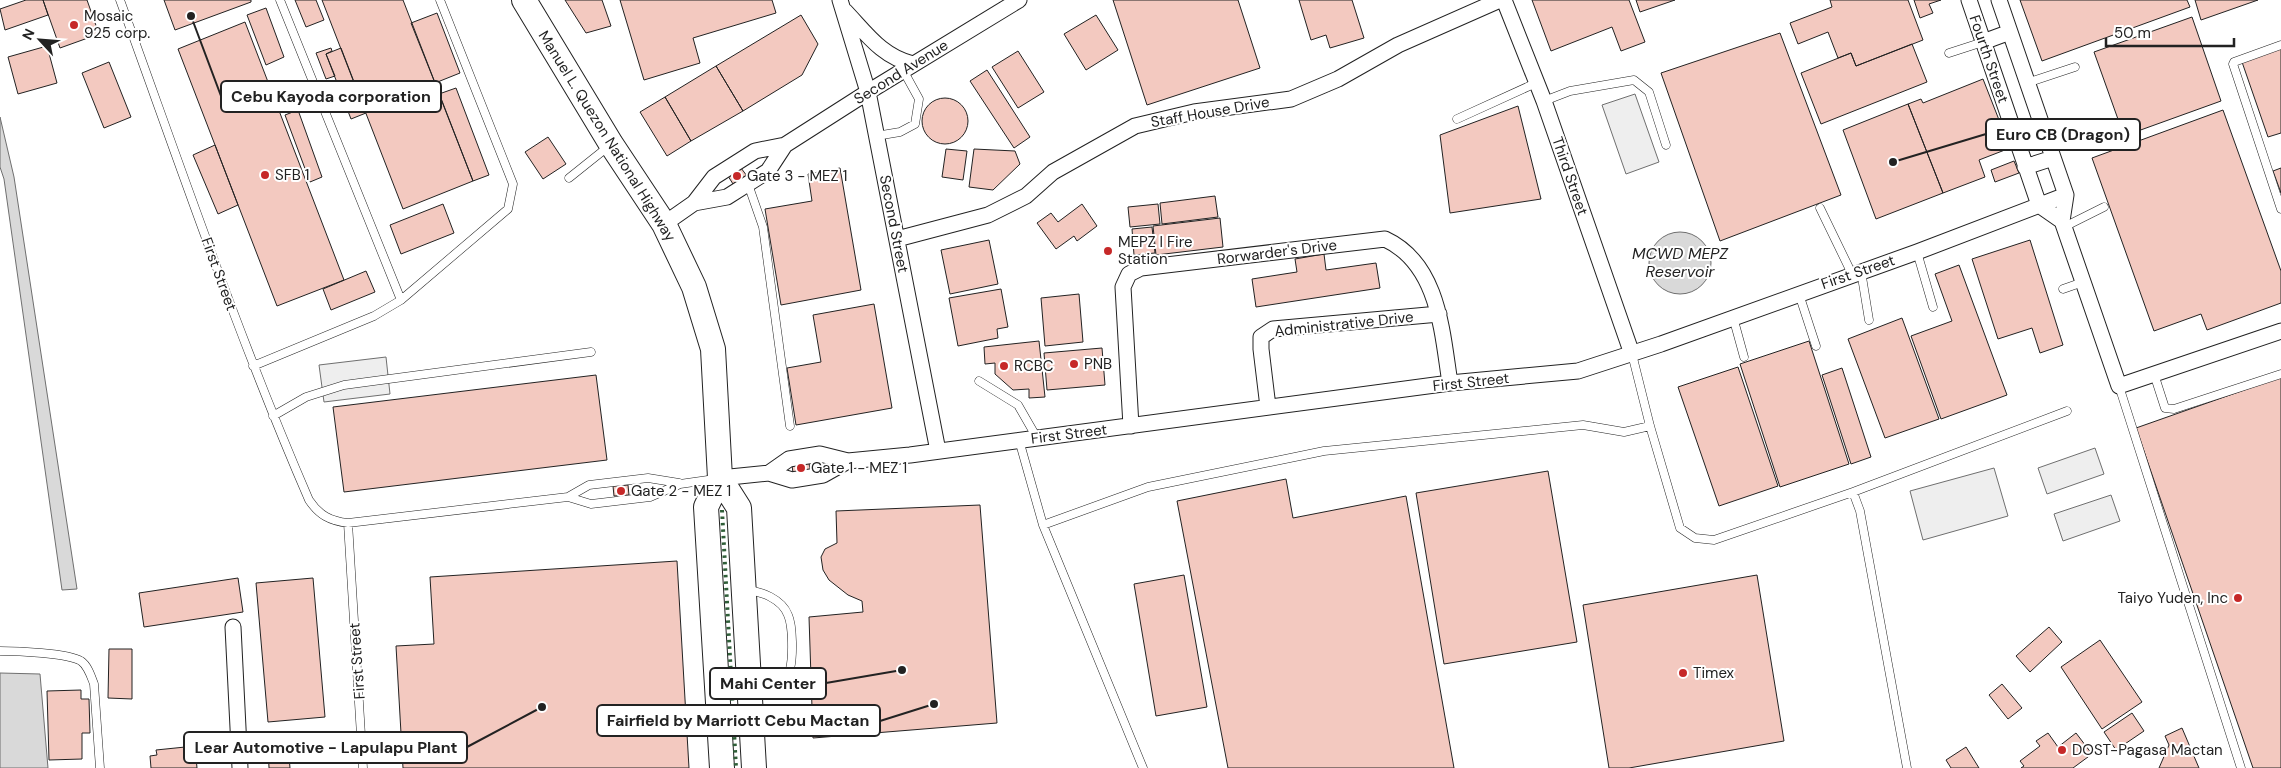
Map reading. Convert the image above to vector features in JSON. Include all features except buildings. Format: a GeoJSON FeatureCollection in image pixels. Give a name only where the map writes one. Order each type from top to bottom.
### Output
{"type":"FeatureCollection","features":[{"type":"Feature","properties":{"kind":"main road","name":"Manuel L. Quezon National Highway"},"geometry":{"type":"LineString","coordinates":[[524,0],[611,144],[664,224],[694,287],[713,349],[720,479],[706,508],[722,768]]}},
{"type":"Feature","properties":{"kind":"main road","name":"Manuel L. Quezon National Highway"},"geometry":{"type":"LineString","coordinates":[[720,479],[739,508],[754,768]]}},
{"type":"Feature","properties":{"kind":"street","name":"Second Avenue"},"geometry":{"type":"LineString","coordinates":[[664,224],[694,203],[714,177],[755,150],[785,145],[908,67],[1019,0]]}},
{"type":"Feature","properties":{"kind":"street","name":"Staff House Drive"},"geometry":{"type":"LineString","coordinates":[[897,239],[988,215],[1026,196],[1053,172],[1135,126],[1194,112],[1291,99],[1338,79],[1398,45],[1500,0]]}},
{"type":"Feature","properties":{"kind":"street","name":"Third Street"},"geometry":{"type":"LineString","coordinates":[[1504,0],[1544,101],[1632,354]]}},
{"type":"Feature","properties":{"kind":"street","name":"Fourth Street"},"geometry":{"type":"LineString","coordinates":[[1969,0],[2039,205]]}},
{"type":"Feature","properties":{"kind":"street","name":"Fourth Street"},"geometry":{"type":"LineString","coordinates":[[1999,0],[2066,195],[2063,224],[2119,386]]}},
{"type":"Feature","properties":{"kind":"street"},"geometry":{"type":"LineString","coordinates":[[841,4],[875,45],[908,67]]}},
{"type":"Feature","properties":{"kind":"street","name":"Second Street"},"geometry":{"type":"LineString","coordinates":[[841,4],[868,92],[938,451]]}},
{"type":"Feature","properties":{"kind":"street"},"geometry":{"type":"LineString","coordinates":[[1983,42],[2010,32]]}},
{"type":"Feature","properties":{"kind":"street","name":"Second Avenue"},"geometry":{"type":"LineString","coordinates":[[694,203],[727,197],[748,184],[768,171],[785,145]]}},
{"type":"Feature","properties":{"kind":"street"},"geometry":{"type":"LineString","coordinates":[[2025,167],[2053,158]]}},
{"type":"Feature","properties":{"kind":"street","name":"First Street"},"geometry":{"type":"LineString","coordinates":[[769,473],[789,459],[820,454],[848,461],[1131,426],[1450,383],[1578,371],[1632,354],[1917,252],[2066,195]]}},
{"type":"Feature","properties":{"kind":"street"},"geometry":{"type":"LineString","coordinates":[[2039,205],[2063,224]]}},
{"type":"Feature","properties":{"kind":"street","name":"Rorwarder's Drive"},"geometry":{"type":"LineString","coordinates":[[1131,426],[1123,286],[1129,274],[1142,268],[1385,239],[1400,246],[1423,275],[1439,314],[1450,383]]}},
{"type":"Feature","properties":{"kind":"street","name":"Administrative Drive"},"geometry":{"type":"LineString","coordinates":[[1268,407],[1260,349],[1261,337],[1273,329],[1439,314]]}},
{"type":"Feature","properties":{"kind":"street"},"geometry":{"type":"LineString","coordinates":[[2119,386],[2281,332]]}},
{"type":"Feature","properties":{"kind":"street","name":"First Street"},"geometry":{"type":"LineString","coordinates":[[720,479],[769,473],[792,480],[815,477],[823,475],[848,461]]}},
{"type":"Feature","properties":{"kind":"street"},"geometry":{"type":"LineString","coordinates":[[233,626],[240,768]]}},
{"type":"Feature","properties":{"kind":"lane","name":"First Street"},"geometry":{"type":"LineString","coordinates":[[120,0],[253,366],[309,500],[316,510],[330,519],[348,523],[568,497],[589,485],[648,478],[680,484]]}},
{"type":"Feature","properties":{"kind":"lane"},"geometry":{"type":"LineString","coordinates":[[280,0],[400,300]]}},
{"type":"Feature","properties":{"kind":"lane"},"geometry":{"type":"LineString","coordinates":[[253,366],[374,316],[400,300],[508,208],[514,184],[440,0]]}},
{"type":"Feature","properties":{"kind":"lane"},"geometry":{"type":"LineString","coordinates":[[1950,53],[1983,42]]}},
{"type":"Feature","properties":{"kind":"lane"},"geometry":{"type":"LineString","coordinates":[[2281,45],[2233,64],[2281,209]]}},
{"type":"Feature","properties":{"kind":"lane"},"geometry":{"type":"LineString","coordinates":[[2027,83],[2076,66]]}},
{"type":"Feature","properties":{"kind":"lane"},"geometry":{"type":"LineString","coordinates":[[876,136],[900,132],[915,124],[919,99],[908,67]]}},
{"type":"Feature","properties":{"kind":"lane"},"geometry":{"type":"LineString","coordinates":[[1544,101],[1570,90],[1634,80],[1649,92],[1666,145]]}},
{"type":"Feature","properties":{"kind":"lane"},"geometry":{"type":"LineString","coordinates":[[1457,119],[1536,83]]}},
{"type":"Feature","properties":{"kind":"lane"},"geometry":{"type":"LineString","coordinates":[[569,178],[611,144]]}},
{"type":"Feature","properties":{"kind":"lane"},"geometry":{"type":"LineString","coordinates":[[748,184],[763,227],[790,426]]}},
{"type":"Feature","properties":{"kind":"lane"},"geometry":{"type":"LineString","coordinates":[[2063,224],[2104,207]]}},
{"type":"Feature","properties":{"kind":"lane"},"geometry":{"type":"LineString","coordinates":[[1820,208],[1857,272],[1870,320]]}},
{"type":"Feature","properties":{"kind":"lane"},"geometry":{"type":"LineString","coordinates":[[1917,252],[1933,308]]}},
{"type":"Feature","properties":{"kind":"lane"},"geometry":{"type":"LineString","coordinates":[[2063,289],[2083,282]]}},
{"type":"Feature","properties":{"kind":"lane"},"geometry":{"type":"LineString","coordinates":[[1798,293],[1816,346]]}},
{"type":"Feature","properties":{"kind":"lane"},"geometry":{"type":"LineString","coordinates":[[1733,317],[1744,357]]}},
{"type":"Feature","properties":{"kind":"lane"},"geometry":{"type":"LineString","coordinates":[[273,416],[306,397],[344,385],[591,352]]}},
{"type":"Feature","properties":{"kind":"lane"},"geometry":{"type":"LineString","coordinates":[[1632,354],[1650,426],[1680,528],[1695,538],[1714,540],[1853,492],[2067,411]]}},
{"type":"Feature","properties":{"kind":"lane"},"geometry":{"type":"LineString","coordinates":[[2154,374],[2165,408],[2174,409],[2281,374]]}},
{"type":"Feature","properties":{"kind":"lane"},"geometry":{"type":"LineString","coordinates":[[979,381],[1018,405],[1036,438]]}},
{"type":"Feature","properties":{"kind":"lane"},"geometry":{"type":"LineString","coordinates":[[2119,386],[2241,768]]}},
{"type":"Feature","properties":{"kind":"lane"},"geometry":{"type":"LineString","coordinates":[[1043,525],[1148,487],[1324,451],[1583,425],[1624,432],[1650,426]]}},
{"type":"Feature","properties":{"kind":"lane"},"geometry":{"type":"LineString","coordinates":[[1019,440],[1043,525],[1144,768]]}},
{"type":"Feature","properties":{"kind":"lane","name":"First Street"},"geometry":{"type":"LineString","coordinates":[[568,497],[591,504],[650,497],[680,484],[720,479]]}},
{"type":"Feature","properties":{"kind":"lane"},"geometry":{"type":"LineString","coordinates":[[1853,492],[1860,511],[1907,768]]}},
{"type":"Feature","properties":{"kind":"lane","name":"First Street"},"geometry":{"type":"LineString","coordinates":[[348,523],[363,768]]}},
{"type":"Feature","properties":{"kind":"lane"},"geometry":{"type":"LineString","coordinates":[[744,590],[759,591],[774,599],[788,614],[792,642],[790,669],[780,691],[750,699]]}},
{"type":"Feature","properties":{"kind":"lane"},"geometry":{"type":"LineString","coordinates":[[0,651],[33,652],[80,661],[85,666],[94,684],[100,768]]}},
{"type":"Feature","properties":{"kind":"shaded area"},"geometry":{"type":"Polygon","coordinates":[[[1635,94],[1659,162],[1626,174],[1602,105],[1635,94]]]}},
{"type":"Feature","properties":{"kind":"shaded area"},"geometry":{"type":"Polygon","coordinates":[[[386,357],[390,394],[324,402],[319,365],[386,357]]]}},
{"type":"Feature","properties":{"kind":"shaded area"},"geometry":{"type":"Polygon","coordinates":[[[2095,448],[2104,474],[2047,494],[2038,468],[2095,448]]]}},
{"type":"Feature","properties":{"kind":"shaded area"},"geometry":{"type":"Polygon","coordinates":[[[1994,468],[2008,516],[1923,540],[1910,491],[1994,468]]]}},
{"type":"Feature","properties":{"kind":"shaded area"},"geometry":{"type":"Polygon","coordinates":[[[2111,495],[2120,521],[2063,541],[2054,514],[2111,495]]]}},
{"type":"Feature","properties":{"kind":"water"},"geometry":{"type":"Polygon","coordinates":[[[0,117],[14,177],[77,589],[62,590],[4,179],[0,167],[0,117]]]}},
{"type":"Feature","properties":{"kind":"water","name":"MCWD MEPZ Reservoir"},"geometry":{"type":"Polygon","coordinates":[[[1680,232],[1692,235],[1702,241],[1708,251],[1711,263],[1708,275],[1702,285],[1692,291],[1680,294],[1668,291],[1658,285],[1652,275],[1649,263],[1652,251],[1658,241],[1668,235],[1680,232]]]}},
{"type":"Feature","properties":{"kind":"water"},"geometry":{"type":"Polygon","coordinates":[[[0,673],[40,674],[48,768],[0,768],[0,673]]]}},
{"type":"Feature","properties":{"kind":"hedge"},"geometry":{"type":"LineString","coordinates":[[722,510],[736,768]]}},
{"type":"Feature","properties":{"kind":"place","name":"Cebu Kayoda corporation"},"geometry":{"type":"Point","coordinates":[191,16]}},
{"type":"Feature","properties":{"kind":"place","name":"Mosaic 925 corp."},"geometry":{"type":"Point","coordinates":[74,25]}},
{"type":"Feature","properties":{"kind":"place","name":"Euro CB (Dragon)"},"geometry":{"type":"Point","coordinates":[1893,162]}},
{"type":"Feature","properties":{"kind":"place","name":"SFB 1"},"geometry":{"type":"Point","coordinates":[265,175]}},
{"type":"Feature","properties":{"kind":"place","name":"Gate 3 - MEZ 1"},"geometry":{"type":"Point","coordinates":[737,176]}},
{"type":"Feature","properties":{"kind":"place","name":"MEPZ I Fire Station"},"geometry":{"type":"Point","coordinates":[1108,251]}},
{"type":"Feature","properties":{"kind":"place","name":"PNB"},"geometry":{"type":"Point","coordinates":[1074,364]}},
{"type":"Feature","properties":{"kind":"place","name":"RCBC"},"geometry":{"type":"Point","coordinates":[1004,366]}},
{"type":"Feature","properties":{"kind":"place","name":"Gate 1 - MEZ 1"},"geometry":{"type":"Point","coordinates":[801,468]}},
{"type":"Feature","properties":{"kind":"place","name":"Gate 2 - MEZ 1"},"geometry":{"type":"Point","coordinates":[621,491]}},
{"type":"Feature","properties":{"kind":"place","name":"Taiyo Yuden, Inc"},"geometry":{"type":"Point","coordinates":[2238,598]}},
{"type":"Feature","properties":{"kind":"place","name":"Mahi Center"},"geometry":{"type":"Point","coordinates":[902,670]}},
{"type":"Feature","properties":{"kind":"place","name":"Timex"},"geometry":{"type":"Point","coordinates":[1683,673]}},
{"type":"Feature","properties":{"kind":"place","name":"Fairfield by Marriott Cebu Mactan"},"geometry":{"type":"Point","coordinates":[934,704]}},
{"type":"Feature","properties":{"kind":"place","name":"Lear Automotive - Lapulapu Plant"},"geometry":{"type":"Point","coordinates":[542,707]}},
{"type":"Feature","properties":{"kind":"place","name":"DOST-Pagasa Mactan"},"geometry":{"type":"Point","coordinates":[2062,750]}}]}
